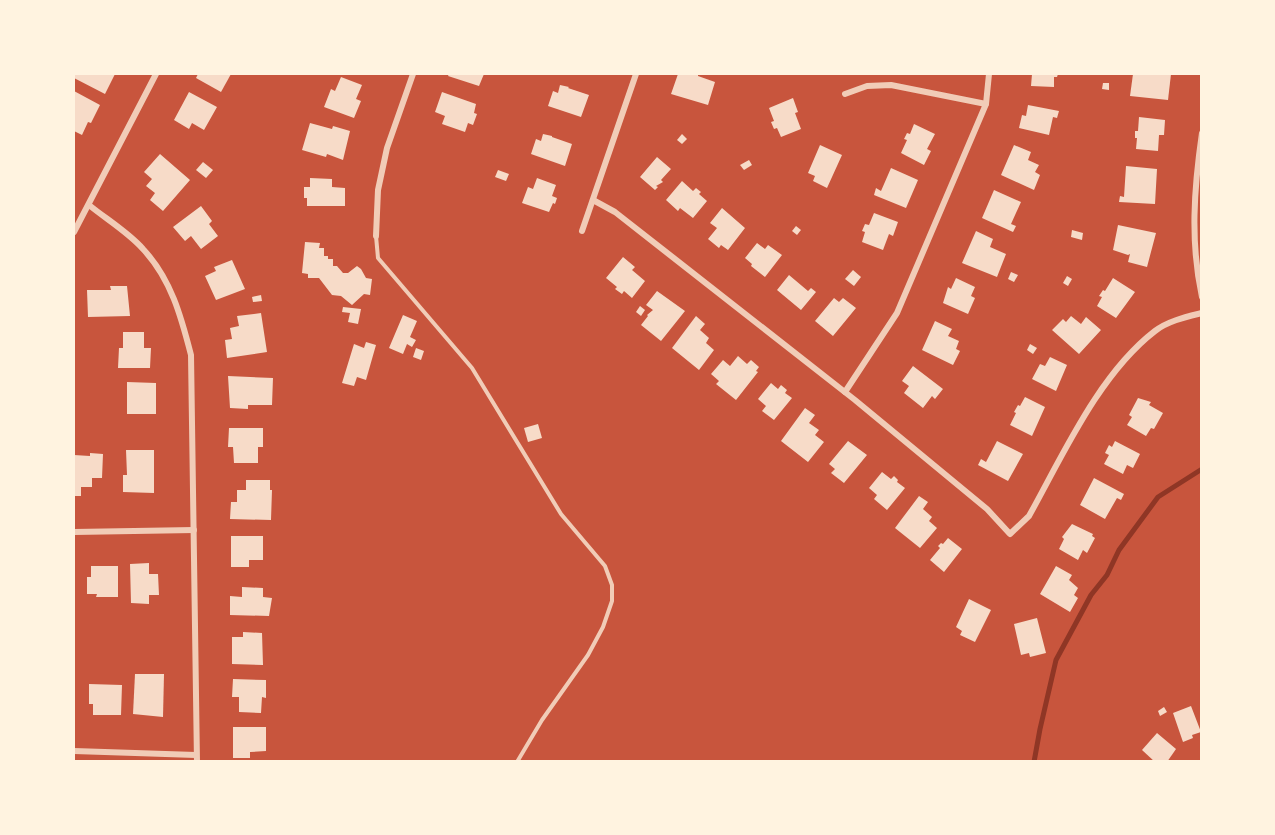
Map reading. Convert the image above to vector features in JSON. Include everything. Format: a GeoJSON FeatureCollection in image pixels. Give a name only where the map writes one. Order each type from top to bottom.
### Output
{"type":"FeatureCollection","features":[{"type":"Feature","properties":{"kind":"street"},"geometry":{"type":"LineString","coordinates":[[74,232],[156,74]]}},
{"type":"Feature","properties":{"kind":"street"},"geometry":{"type":"LineString","coordinates":[[376,236],[378,190],[384,158],[413,74]]}},
{"type":"Feature","properties":{"kind":"street"},"geometry":{"type":"LineString","coordinates":[[582,231],[636,74]]}},
{"type":"Feature","properties":{"kind":"street"},"geometry":{"type":"LineString","coordinates":[[845,392],[897,313],[986,104],[989,74]]}},
{"type":"Feature","properties":{"kind":"street"},"geometry":{"type":"LineString","coordinates":[[845,94],[867,86],[891,85],[986,104]]}},
{"type":"Feature","properties":{"kind":"street"},"geometry":{"type":"LineString","coordinates":[[1202,133],[1195,187],[1194,228],[1197,274],[1202,297]]}},
{"type":"Feature","properties":{"kind":"street"},"geometry":{"type":"LineString","coordinates":[[593,200],[615,212],[845,392],[987,509],[1010,534],[1029,516],[1088,412],[1111,377],[1132,352],[1157,330],[1180,319],[1202,313]]}},
{"type":"Feature","properties":{"kind":"street"},"geometry":{"type":"LineString","coordinates":[[74,751],[196,758],[191,355],[180,314],[164,274],[142,248],[89,205]]}},
{"type":"Feature","properties":{"kind":"street"},"geometry":{"type":"LineString","coordinates":[[74,532],[194,530]]}},
{"type":"Feature","properties":{"kind":"lane"},"geometry":{"type":"LineString","coordinates":[[376,236],[378,258],[472,368],[538,479],[561,514],[605,567],[612,585],[612,601],[603,627],[588,655],[542,720],[517,762]]}},
{"type":"Feature","properties":{"kind":"building"},"geometry":{"type":"Polygon","coordinates":[[[74,74],[115,74],[105,94],[74,78],[74,74]]]}},
{"type":"Feature","properties":{"kind":"building"},"geometry":{"type":"Polygon","coordinates":[[[198,74],[231,74],[221,92],[196,78],[198,74]]]}},
{"type":"Feature","properties":{"kind":"building"},"geometry":{"type":"Polygon","coordinates":[[[449,74],[484,74],[479,86],[448,76],[449,74]]]}},
{"type":"Feature","properties":{"kind":"building"},"geometry":{"type":"Polygon","coordinates":[[[678,74],[698,74],[698,76],[715,82],[708,105],[671,94],[678,74]]]}},
{"type":"Feature","properties":{"kind":"building"},"geometry":{"type":"Polygon","coordinates":[[[1032,74],[1058,74],[1054,77],[1054,87],[1031,86],[1032,74]]]}},
{"type":"Feature","properties":{"kind":"building"},"geometry":{"type":"Polygon","coordinates":[[[1133,74],[1171,74],[1168,100],[1130,96],[1133,74]]]}},
{"type":"Feature","properties":{"kind":"building"},"geometry":{"type":"Polygon","coordinates":[[[341,77],[362,85],[356,99],[361,101],[354,118],[324,107],[331,89],[335,91],[341,77]]]}},
{"type":"Feature","properties":{"kind":"building"},"geometry":{"type":"Polygon","coordinates":[[[1103,83],[1109,83],[1109,90],[1102,89],[1103,83]]]}},
{"type":"Feature","properties":{"kind":"building"},"geometry":{"type":"Polygon","coordinates":[[[560,85],[589,95],[581,117],[548,106],[553,91],[558,93],[560,85]]]}},
{"type":"Feature","properties":{"kind":"building"},"geometry":{"type":"Polygon","coordinates":[[[74,91],[100,105],[82,135],[74,131],[74,91]]]}},
{"type":"Feature","properties":{"kind":"building"},"geometry":{"type":"Polygon","coordinates":[[[189,92],[217,107],[204,130],[192,123],[189,129],[174,120],[189,92]]]}},
{"type":"Feature","properties":{"kind":"building"},"geometry":{"type":"Polygon","coordinates":[[[442,92],[476,104],[474,113],[477,114],[473,125],[468,123],[465,132],[442,124],[445,116],[435,112],[442,92]]]}},
{"type":"Feature","properties":{"kind":"building"},"geometry":{"type":"Polygon","coordinates":[[[793,98],[798,112],[795,113],[801,129],[781,137],[771,122],[774,121],[769,108],[793,98]]]}},
{"type":"Feature","properties":{"kind":"building"},"geometry":{"type":"Polygon","coordinates":[[[1028,105],[1059,111],[1057,118],[1053,117],[1049,135],[1019,128],[1022,115],[1026,116],[1028,105]]]}},
{"type":"Feature","properties":{"kind":"building"},"geometry":{"type":"Polygon","coordinates":[[[1139,117],[1165,120],[1164,135],[1159,135],[1158,151],[1136,149],[1135,131],[1138,131],[1139,117]]]}},
{"type":"Feature","properties":{"kind":"building"},"geometry":{"type":"Polygon","coordinates":[[[310,123],[350,131],[343,160],[327,154],[326,157],[302,150],[310,123]]]}},
{"type":"Feature","properties":{"kind":"building"},"geometry":{"type":"Polygon","coordinates":[[[914,124],[935,134],[927,149],[931,151],[924,165],[901,153],[907,140],[904,139],[907,133],[910,134],[914,124]]]}},
{"type":"Feature","properties":{"kind":"building"},"geometry":{"type":"Polygon","coordinates":[[[543,134],[572,144],[565,166],[531,154],[536,139],[541,141],[543,134]]]}},
{"type":"Feature","properties":{"kind":"building"},"geometry":{"type":"Polygon","coordinates":[[[682,134],[687,139],[682,144],[677,140],[682,134]]]}},
{"type":"Feature","properties":{"kind":"building"},"geometry":{"type":"Polygon","coordinates":[[[820,145],[842,155],[827,188],[813,181],[815,176],[808,173],[820,145]]]}},
{"type":"Feature","properties":{"kind":"building"},"geometry":{"type":"Polygon","coordinates":[[[1014,145],[1031,152],[1028,160],[1039,165],[1035,172],[1040,175],[1034,190],[1001,175],[1014,145]]]}},
{"type":"Feature","properties":{"kind":"building"},"geometry":{"type":"Polygon","coordinates":[[[160,154],[190,180],[163,211],[150,200],[155,193],[146,186],[152,179],[144,172],[160,154]]]}},
{"type":"Feature","properties":{"kind":"building"},"geometry":{"type":"Polygon","coordinates":[[[657,157],[671,169],[655,190],[640,177],[657,157]]]}},
{"type":"Feature","properties":{"kind":"building"},"geometry":{"type":"Polygon","coordinates":[[[749,160],[752,165],[744,170],[740,165],[749,160]]]}},
{"type":"Feature","properties":{"kind":"building"},"geometry":{"type":"Polygon","coordinates":[[[203,162],[213,170],[206,178],[196,170],[203,162]]]}},
{"type":"Feature","properties":{"kind":"building"},"geometry":{"type":"Polygon","coordinates":[[[1126,166],[1157,169],[1155,204],[1119,202],[1120,196],[1124,197],[1126,166]]]}},
{"type":"Feature","properties":{"kind":"building"},"geometry":{"type":"Polygon","coordinates":[[[891,168],[918,180],[906,208],[874,195],[876,188],[881,191],[891,168]]]}},
{"type":"Feature","properties":{"kind":"building"},"geometry":{"type":"Polygon","coordinates":[[[498,170],[509,174],[506,181],[495,177],[498,170]]]}},
{"type":"Feature","properties":{"kind":"building"},"geometry":{"type":"Polygon","coordinates":[[[310,178],[332,179],[332,187],[345,188],[345,206],[307,206],[304,187],[310,187],[310,178]]]}},
{"type":"Feature","properties":{"kind":"building"},"geometry":{"type":"Polygon","coordinates":[[[537,178],[556,185],[552,196],[557,198],[549,212],[522,203],[528,187],[533,189],[537,178]]]}},
{"type":"Feature","properties":{"kind":"building"},"geometry":{"type":"Polygon","coordinates":[[[682,181],[693,191],[696,188],[701,192],[699,194],[707,201],[693,218],[680,208],[678,211],[666,200],[682,181]]]}},
{"type":"Feature","properties":{"kind":"building"},"geometry":{"type":"Polygon","coordinates":[[[994,190],[1021,202],[1011,224],[1016,226],[1013,232],[982,218],[994,190]]]}},
{"type":"Feature","properties":{"kind":"building"},"geometry":{"type":"Polygon","coordinates":[[[201,206],[212,221],[209,224],[218,236],[201,249],[191,236],[185,241],[173,227],[201,206]]]}},
{"type":"Feature","properties":{"kind":"building"},"geometry":{"type":"Polygon","coordinates":[[[722,208],[745,228],[728,250],[721,245],[719,248],[708,239],[717,228],[710,223],[722,208]]]}},
{"type":"Feature","properties":{"kind":"building"},"geometry":{"type":"Polygon","coordinates":[[[874,213],[898,222],[893,236],[889,234],[883,250],[862,242],[865,232],[862,231],[865,224],[869,225],[874,213]]]}},
{"type":"Feature","properties":{"kind":"building"},"geometry":{"type":"Polygon","coordinates":[[[1118,225],[1156,233],[1147,267],[1128,262],[1130,254],[1113,250],[1118,225]]]}},
{"type":"Feature","properties":{"kind":"building"},"geometry":{"type":"Polygon","coordinates":[[[796,226],[801,230],[797,235],[792,231],[796,226]]]}},
{"type":"Feature","properties":{"kind":"building"},"geometry":{"type":"Polygon","coordinates":[[[1072,230],[1083,233],[1082,240],[1071,237],[1072,230]]]}},
{"type":"Feature","properties":{"kind":"building"},"geometry":{"type":"Polygon","coordinates":[[[976,231],[993,239],[990,247],[1006,254],[997,277],[962,263],[976,231]]]}},
{"type":"Feature","properties":{"kind":"building"},"geometry":{"type":"Polygon","coordinates":[[[305,242],[320,243],[319,248],[324,248],[324,256],[333,259],[333,266],[337,266],[343,273],[348,273],[357,266],[361,269],[366,278],[372,279],[370,295],[364,294],[352,305],[341,296],[332,295],[319,278],[308,278],[308,274],[302,273],[305,242]]]}},
{"type":"Feature","properties":{"kind":"building"},"geometry":{"type":"Polygon","coordinates":[[[757,243],[765,249],[768,245],[782,255],[765,277],[745,258],[757,243]]]}},
{"type":"Feature","properties":{"kind":"building"},"geometry":{"type":"Polygon","coordinates":[[[623,257],[635,267],[632,270],[645,281],[632,298],[624,291],[622,294],[615,289],[617,287],[606,278],[623,257]]]}},
{"type":"Feature","properties":{"kind":"building"},"geometry":{"type":"Polygon","coordinates":[[[232,260],[245,289],[216,300],[205,276],[216,271],[214,267],[232,260]]]}},
{"type":"Feature","properties":{"kind":"building"},"geometry":{"type":"Polygon","coordinates":[[[853,270],[861,277],[854,286],[845,279],[853,270]]]}},
{"type":"Feature","properties":{"kind":"building"},"geometry":{"type":"Polygon","coordinates":[[[1011,272],[1018,275],[1014,282],[1008,279],[1011,272]]]}},
{"type":"Feature","properties":{"kind":"building"},"geometry":{"type":"Polygon","coordinates":[[[789,275],[808,291],[811,288],[816,292],[801,310],[777,290],[789,275]]]}},
{"type":"Feature","properties":{"kind":"building"},"geometry":{"type":"Polygon","coordinates":[[[1067,276],[1072,279],[1068,286],[1063,283],[1067,276]]]}},
{"type":"Feature","properties":{"kind":"building"},"geometry":{"type":"Polygon","coordinates":[[[956,278],[975,287],[971,296],[975,298],[968,314],[943,303],[948,287],[951,289],[956,278]]]}},
{"type":"Feature","properties":{"kind":"building"},"geometry":{"type":"Polygon","coordinates":[[[1113,278],[1135,292],[1116,318],[1097,306],[1102,297],[1099,296],[1113,278]]]}},
{"type":"Feature","properties":{"kind":"building"},"geometry":{"type":"Polygon","coordinates":[[[110,286],[127,286],[130,316],[88,317],[87,290],[111,290],[110,286]]]}},
{"type":"Feature","properties":{"kind":"building"},"geometry":{"type":"Polygon","coordinates":[[[657,291],[685,311],[661,341],[641,325],[653,310],[646,305],[657,291]]]}},
{"type":"Feature","properties":{"kind":"building"},"geometry":{"type":"Polygon","coordinates":[[[261,295],[262,301],[253,302],[252,297],[261,295]]]}},
{"type":"Feature","properties":{"kind":"building"},"geometry":{"type":"Polygon","coordinates":[[[834,298],[839,302],[843,298],[856,308],[833,336],[815,321],[834,298]]]}},
{"type":"Feature","properties":{"kind":"building"},"geometry":{"type":"Polygon","coordinates":[[[640,306],[645,310],[641,316],[636,312],[640,306]]]}},
{"type":"Feature","properties":{"kind":"building"},"geometry":{"type":"Polygon","coordinates":[[[343,307],[361,309],[358,324],[348,322],[350,313],[342,312],[343,307]]]}},
{"type":"Feature","properties":{"kind":"building"},"geometry":{"type":"Polygon","coordinates":[[[261,313],[267,352],[227,358],[225,340],[232,339],[230,328],[239,326],[237,316],[261,313]]]}},
{"type":"Feature","properties":{"kind":"building"},"geometry":{"type":"Polygon","coordinates":[[[403,315],[417,321],[410,337],[416,340],[412,347],[407,344],[403,354],[389,348],[403,315]]]}},
{"type":"Feature","properties":{"kind":"building"},"geometry":{"type":"Polygon","coordinates":[[[696,316],[705,324],[700,330],[709,338],[706,343],[714,350],[699,370],[672,348],[696,316]]]}},
{"type":"Feature","properties":{"kind":"building"},"geometry":{"type":"Polygon","coordinates":[[[1071,316],[1081,324],[1086,317],[1101,330],[1079,354],[1052,330],[1063,319],[1066,322],[1071,316]]]}},
{"type":"Feature","properties":{"kind":"building"},"geometry":{"type":"Polygon","coordinates":[[[935,321],[952,329],[948,336],[959,341],[956,349],[960,351],[953,365],[922,350],[935,321]]]}},
{"type":"Feature","properties":{"kind":"building"},"geometry":{"type":"Polygon","coordinates":[[[123,332],[144,332],[144,348],[151,348],[150,368],[118,368],[119,348],[123,348],[123,332]]]}},
{"type":"Feature","properties":{"kind":"building"},"geometry":{"type":"Polygon","coordinates":[[[366,342],[376,345],[366,380],[357,377],[354,386],[342,383],[354,344],[364,348],[366,342]]]}},
{"type":"Feature","properties":{"kind":"building"},"geometry":{"type":"Polygon","coordinates":[[[1030,344],[1037,348],[1033,354],[1027,350],[1030,344]]]}},
{"type":"Feature","properties":{"kind":"building"},"geometry":{"type":"Polygon","coordinates":[[[416,348],[424,351],[421,360],[413,357],[416,348]]]}},
{"type":"Feature","properties":{"kind":"building"},"geometry":{"type":"Polygon","coordinates":[[[738,356],[747,364],[751,360],[759,367],[756,371],[758,372],[736,400],[716,384],[719,381],[711,374],[723,360],[730,366],[738,356]]]}},
{"type":"Feature","properties":{"kind":"building"},"geometry":{"type":"Polygon","coordinates":[[[1050,357],[1067,365],[1056,391],[1032,379],[1040,364],[1045,366],[1050,357]]]}},
{"type":"Feature","properties":{"kind":"building"},"geometry":{"type":"Polygon","coordinates":[[[913,366],[943,389],[935,399],[932,396],[923,408],[904,393],[909,386],[902,381],[913,366]]]}},
{"type":"Feature","properties":{"kind":"building"},"geometry":{"type":"Polygon","coordinates":[[[228,376],[273,378],[272,405],[248,405],[248,409],[230,408],[228,376]]]}},
{"type":"Feature","properties":{"kind":"building"},"geometry":{"type":"Polygon","coordinates":[[[127,382],[156,383],[156,414],[127,414],[127,382]]]}},
{"type":"Feature","properties":{"kind":"building"},"geometry":{"type":"Polygon","coordinates":[[[771,383],[778,389],[781,385],[787,390],[785,393],[792,398],[774,420],[762,411],[766,406],[758,399],[771,383]]]}},
{"type":"Feature","properties":{"kind":"building"},"geometry":{"type":"Polygon","coordinates":[[[1025,397],[1045,407],[1032,436],[1010,425],[1016,413],[1014,412],[1025,397]]]}},
{"type":"Feature","properties":{"kind":"building"},"geometry":{"type":"Polygon","coordinates":[[[1138,398],[1151,402],[1149,405],[1163,413],[1154,429],[1151,428],[1146,436],[1127,425],[1132,417],[1129,415],[1138,398]]]}},
{"type":"Feature","properties":{"kind":"building"},"geometry":{"type":"Polygon","coordinates":[[[805,408],[815,415],[809,423],[819,430],[815,435],[824,442],[808,462],[781,441],[805,408]]]}},
{"type":"Feature","properties":{"kind":"building"},"geometry":{"type":"Polygon","coordinates":[[[538,424],[542,438],[528,442],[524,428],[538,424]]]}},
{"type":"Feature","properties":{"kind":"building"},"geometry":{"type":"Polygon","coordinates":[[[229,428],[263,428],[263,447],[258,447],[258,463],[234,463],[233,447],[228,447],[229,428]]]}},
{"type":"Feature","properties":{"kind":"building"},"geometry":{"type":"Polygon","coordinates":[[[848,441],[867,455],[844,483],[831,473],[835,469],[829,464],[848,441]]]}},
{"type":"Feature","properties":{"kind":"building"},"geometry":{"type":"Polygon","coordinates":[[[997,441],[1023,454],[1008,481],[978,465],[981,459],[986,462],[997,441]]]}},
{"type":"Feature","properties":{"kind":"building"},"geometry":{"type":"Polygon","coordinates":[[[1115,441],[1140,454],[1133,468],[1127,465],[1123,474],[1104,464],[1109,455],[1105,453],[1109,445],[1112,447],[1115,441]]]}},
{"type":"Feature","properties":{"kind":"building"},"geometry":{"type":"Polygon","coordinates":[[[126,450],[154,450],[154,493],[123,492],[123,475],[127,475],[126,450]]]}},
{"type":"Feature","properties":{"kind":"building"},"geometry":{"type":"Polygon","coordinates":[[[90,453],[103,454],[102,478],[92,478],[92,487],[81,487],[81,496],[74,496],[74,455],[90,456],[90,453]]]}},
{"type":"Feature","properties":{"kind":"building"},"geometry":{"type":"Polygon","coordinates":[[[882,472],[891,479],[894,476],[897,482],[905,488],[887,510],[874,499],[877,495],[869,488],[882,472]]]}},
{"type":"Feature","properties":{"kind":"building"},"geometry":{"type":"Polygon","coordinates":[[[1094,478],[1124,494],[1121,500],[1117,498],[1105,519],[1080,505],[1094,478]]]}},
{"type":"Feature","properties":{"kind":"building"},"geometry":{"type":"Polygon","coordinates":[[[246,480],[270,480],[271,520],[230,519],[231,502],[237,502],[237,490],[246,490],[246,480]]]}},
{"type":"Feature","properties":{"kind":"building"},"geometry":{"type":"Polygon","coordinates":[[[919,496],[928,502],[923,509],[932,517],[929,521],[937,528],[920,548],[895,528],[919,496]]]}},
{"type":"Feature","properties":{"kind":"building"},"geometry":{"type":"Polygon","coordinates":[[[1072,524],[1093,534],[1095,538],[1087,553],[1083,550],[1078,560],[1059,549],[1064,539],[1062,537],[1072,524]]]}},
{"type":"Feature","properties":{"kind":"building"},"geometry":{"type":"Polygon","coordinates":[[[231,536],[263,536],[263,560],[249,560],[249,567],[231,567],[231,536]]]}},
{"type":"Feature","properties":{"kind":"building"},"geometry":{"type":"Polygon","coordinates":[[[948,538],[962,549],[944,572],[930,560],[940,548],[938,546],[948,538]]]}},
{"type":"Feature","properties":{"kind":"building"},"geometry":{"type":"Polygon","coordinates":[[[149,563],[149,574],[158,574],[159,595],[149,595],[149,604],[131,603],[130,564],[149,563]]]}},
{"type":"Feature","properties":{"kind":"building"},"geometry":{"type":"Polygon","coordinates":[[[91,566],[118,566],[118,597],[96,597],[97,594],[87,594],[87,577],[91,577],[91,566]]]}},
{"type":"Feature","properties":{"kind":"building"},"geometry":{"type":"Polygon","coordinates":[[[1056,566],[1072,575],[1069,580],[1078,588],[1074,595],[1078,598],[1070,612],[1040,594],[1056,566]]]}},
{"type":"Feature","properties":{"kind":"building"},"geometry":{"type":"Polygon","coordinates":[[[242,587],[263,588],[263,597],[272,598],[269,616],[230,615],[230,596],[242,597],[242,587]]]}},
{"type":"Feature","properties":{"kind":"building"},"geometry":{"type":"Polygon","coordinates":[[[969,599],[991,610],[975,642],[960,635],[962,631],[956,627],[969,599]]]}},
{"type":"Feature","properties":{"kind":"building"},"geometry":{"type":"Polygon","coordinates":[[[1037,618],[1046,653],[1030,657],[1029,653],[1021,655],[1014,624],[1037,618]]]}},
{"type":"Feature","properties":{"kind":"building"},"geometry":{"type":"Polygon","coordinates":[[[243,632],[262,633],[263,665],[232,664],[232,637],[243,637],[243,632]]]}},
{"type":"Feature","properties":{"kind":"building"},"geometry":{"type":"Polygon","coordinates":[[[135,674],[164,674],[163,717],[133,714],[135,674]]]}},
{"type":"Feature","properties":{"kind":"building"},"geometry":{"type":"Polygon","coordinates":[[[233,679],[266,680],[266,698],[262,697],[261,713],[239,712],[239,697],[232,697],[233,679]]]}},
{"type":"Feature","properties":{"kind":"building"},"geometry":{"type":"Polygon","coordinates":[[[89,684],[122,685],[121,715],[93,715],[93,704],[89,704],[89,684]]]}},
{"type":"Feature","properties":{"kind":"building"},"geometry":{"type":"Polygon","coordinates":[[[1191,706],[1201,732],[1183,742],[1173,713],[1191,706]]]}},
{"type":"Feature","properties":{"kind":"building"},"geometry":{"type":"Polygon","coordinates":[[[1164,707],[1167,712],[1160,716],[1158,711],[1164,707]]]}},
{"type":"Feature","properties":{"kind":"building"},"geometry":{"type":"Polygon","coordinates":[[[233,727],[266,727],[266,751],[250,752],[250,758],[233,758],[233,727]]]}},
{"type":"Feature","properties":{"kind":"building"},"geometry":{"type":"Polygon","coordinates":[[[1157,733],[1176,749],[1167,762],[1155,762],[1142,750],[1157,733]]]}},
{"type":"Feature","properties":{"kind":"waterway"},"geometry":{"type":"LineString","coordinates":[[1034,762],[1056,660],[1091,595],[1107,575],[1119,550],[1158,497],[1202,469]]}}]}
